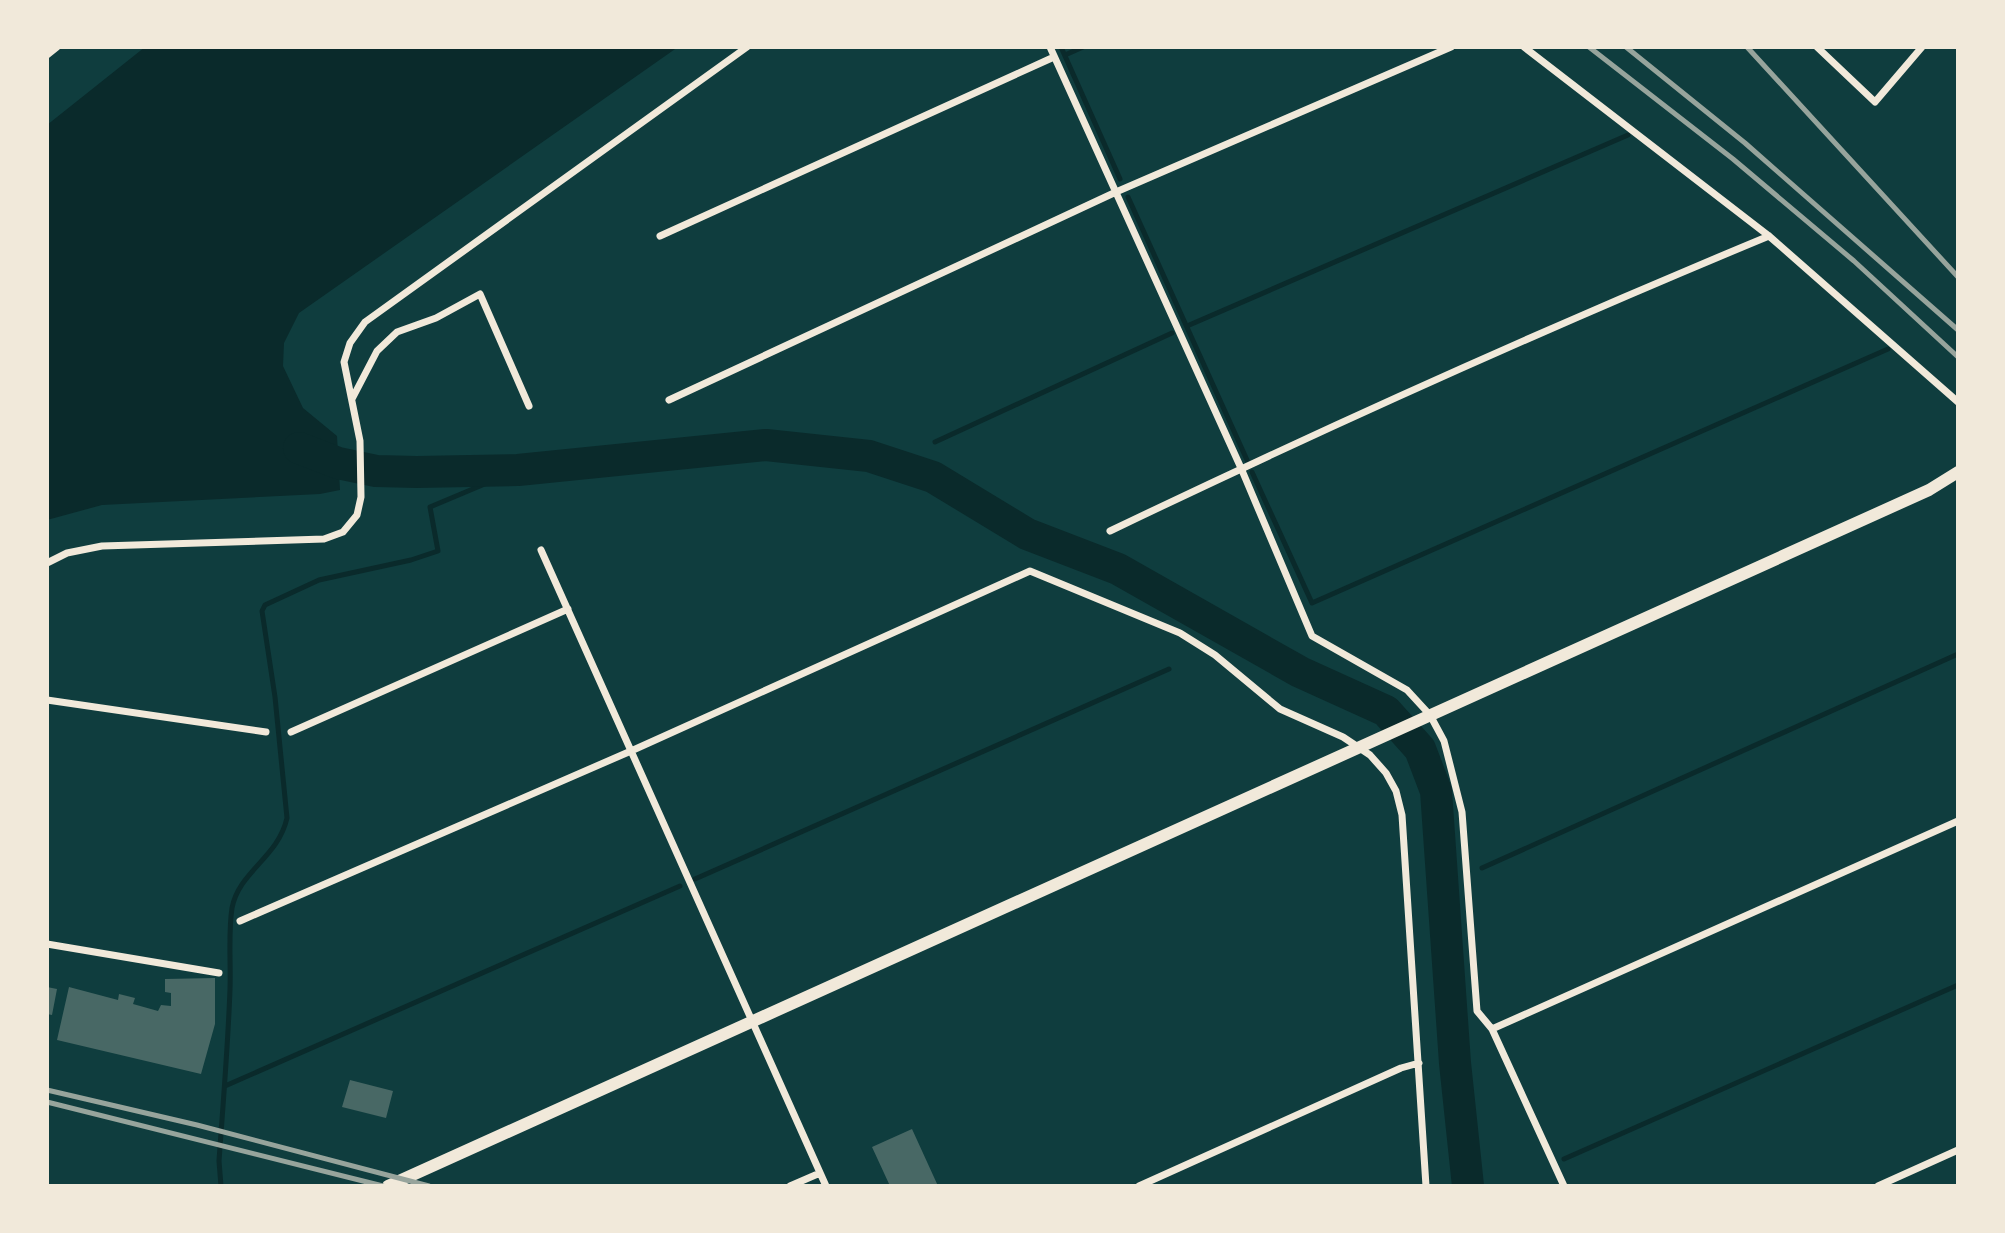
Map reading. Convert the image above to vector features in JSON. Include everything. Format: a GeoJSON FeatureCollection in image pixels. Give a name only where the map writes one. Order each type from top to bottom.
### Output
{"type":"FeatureCollection","features":[{"type":"Feature","properties":{"kind":"street"},"geometry":{"type":"LineString","coordinates":[[47,55],[57,47]]}},
{"type":"Feature","properties":{"kind":"street"},"geometry":{"type":"LineString","coordinates":[[47,563],[67,553],[102,546],[324,539],[343,532],[357,515],[361,497],[360,441],[344,362],[350,343],[365,322],[747,47]]}},
{"type":"Feature","properties":{"kind":"street"},"geometry":{"type":"LineString","coordinates":[[1050,47],[1241,468],[1312,636],[1407,690],[1444,741],[1462,812],[1477,1011],[1492,1029],[1564,1186]]}},
{"type":"Feature","properties":{"kind":"street"},"geometry":{"type":"LineString","coordinates":[[669,400],[1116,191],[1451,47]]}},
{"type":"Feature","properties":{"kind":"street"},"geometry":{"type":"LineString","coordinates":[[1524,47],[1769,236],[1958,402]]}},
{"type":"Feature","properties":{"kind":"street"},"geometry":{"type":"LineString","coordinates":[[1817,47],[1875,102],[1922,47]]}},
{"type":"Feature","properties":{"kind":"street"},"geometry":{"type":"LineString","coordinates":[[660,236],[1054,57]]}},
{"type":"Feature","properties":{"kind":"street"},"geometry":{"type":"LineString","coordinates":[[1110,531],[1241,468],[1596,308],[1769,236]]}},
{"type":"Feature","properties":{"kind":"street"},"geometry":{"type":"LineString","coordinates":[[351,400],[377,351],[397,332],[436,318],[480,295],[528,406]]}},
{"type":"Feature","properties":{"kind":"street"},"geometry":{"type":"LineString","coordinates":[[388,1186],[1929,490],[1958,472]]}},
{"type":"Feature","properties":{"kind":"street"},"geometry":{"type":"LineString","coordinates":[[541,550],[826,1186]]}},
{"type":"Feature","properties":{"kind":"street"},"geometry":{"type":"LineString","coordinates":[[240,921],[631,751],[1030,571],[1180,633],[1215,656],[1280,709],[1364,745],[1386,773],[1396,790],[1402,815],[1426,1186]]}},
{"type":"Feature","properties":{"kind":"street"},"geometry":{"type":"LineString","coordinates":[[291,732],[568,609]]}},
{"type":"Feature","properties":{"kind":"street"},"geometry":{"type":"LineString","coordinates":[[47,700],[266,732]]}},
{"type":"Feature","properties":{"kind":"street"},"geometry":{"type":"LineString","coordinates":[[1492,1029],[1958,821]]}},
{"type":"Feature","properties":{"kind":"street"},"geometry":{"type":"LineString","coordinates":[[47,944],[219,973]]}},
{"type":"Feature","properties":{"kind":"street"},"geometry":{"type":"LineString","coordinates":[[1139,1186],[1401,1068],[1419,1063]]}},
{"type":"Feature","properties":{"kind":"street"},"geometry":{"type":"LineString","coordinates":[[1878,1186],[1958,1150]]}},
{"type":"Feature","properties":{"kind":"street"},"geometry":{"type":"LineString","coordinates":[[790,1186],[820,1173]]}},
{"type":"Feature","properties":{"kind":"water"},"geometry":{"type":"Polygon","coordinates":[[[145,47],[678,47],[299,313],[284,343],[283,366],[303,408],[337,436],[340,490],[320,494],[102,505],[47,520],[47,125],[145,47]]]}},
{"type":"Feature","properties":{"kind":"building"},"geometry":{"type":"Polygon","coordinates":[[[215,978],[215,1024],[201,1074],[57,1040],[69,987],[118,1000],[119,994],[135,998],[133,1004],[158,1011],[161,1005],[171,1006],[171,993],[165,992],[165,979],[215,978]]]}},
{"type":"Feature","properties":{"kind":"building"},"geometry":{"type":"Polygon","coordinates":[[[47,987],[57,989],[52,1015],[47,1014],[47,987]]]}},
{"type":"Feature","properties":{"kind":"building"},"geometry":{"type":"Polygon","coordinates":[[[350,1080],[393,1091],[386,1118],[342,1107],[350,1080]]]}},
{"type":"Feature","properties":{"kind":"building"},"geometry":{"type":"Polygon","coordinates":[[[912,1129],[938,1186],[890,1186],[872,1147],[912,1129]]]}},
{"type":"Feature","properties":{"kind":"waterway"},"geometry":{"type":"LineString","coordinates":[[1061,47],[1120,179]]}},
{"type":"Feature","properties":{"kind":"waterway"},"geometry":{"type":"LineString","coordinates":[[1065,55],[1083,47]]}},
{"type":"Feature","properties":{"kind":"waterway"},"geometry":{"type":"LineString","coordinates":[[1187,326],[1628,135]]}},
{"type":"Feature","properties":{"kind":"waterway"},"geometry":{"type":"LineString","coordinates":[[1128,197],[1247,460]]}},
{"type":"Feature","properties":{"kind":"waterway"},"geometry":{"type":"LineString","coordinates":[[935,442],[1172,333]]}},
{"type":"Feature","properties":{"kind":"waterway"},"geometry":{"type":"LineString","coordinates":[[1252,472],[1312,603],[1888,349]]}},
{"type":"Feature","properties":{"kind":"waterway"},"geometry":{"type":"LineString","coordinates":[[299,448],[338,463],[376,471],[417,472],[518,470],[766,445],[869,456],[933,477],[1027,534],[1118,569],[1300,672],[1386,711],[1420,749],[1436,791],[1455,1063],[1468,1186]]}},
{"type":"Feature","properties":{"kind":"waterway"},"geometry":{"type":"LineString","coordinates":[[221,1186],[219,1161],[229,1010],[232,908],[242,884],[276,844],[287,818],[275,697],[262,611],[265,605],[319,580],[411,560],[438,551],[430,507],[518,470]]}},
{"type":"Feature","properties":{"kind":"waterway"},"geometry":{"type":"LineString","coordinates":[[1482,868],[1958,654]]}},
{"type":"Feature","properties":{"kind":"waterway"},"geometry":{"type":"LineString","coordinates":[[695,879],[1169,669]]}},
{"type":"Feature","properties":{"kind":"waterway"},"geometry":{"type":"LineString","coordinates":[[225,1086],[680,886]]}},
{"type":"Feature","properties":{"kind":"waterway"},"geometry":{"type":"LineString","coordinates":[[1564,1159],[1958,985]]}},
{"type":"Feature","properties":{"kind":"railway"},"geometry":{"type":"LineString","coordinates":[[1589,47],[1733,159],[1854,261],[1958,357]]}},
{"type":"Feature","properties":{"kind":"railway"},"geometry":{"type":"LineString","coordinates":[[1626,47],[1745,143],[1958,330]]}},
{"type":"Feature","properties":{"kind":"railway"},"geometry":{"type":"LineString","coordinates":[[1747,47],[1958,277]]}},
{"type":"Feature","properties":{"kind":"railway"},"geometry":{"type":"LineString","coordinates":[[47,1090],[197,1125],[429,1186]]}},
{"type":"Feature","properties":{"kind":"railway"},"geometry":{"type":"LineString","coordinates":[[47,1102],[383,1186]]}}]}
